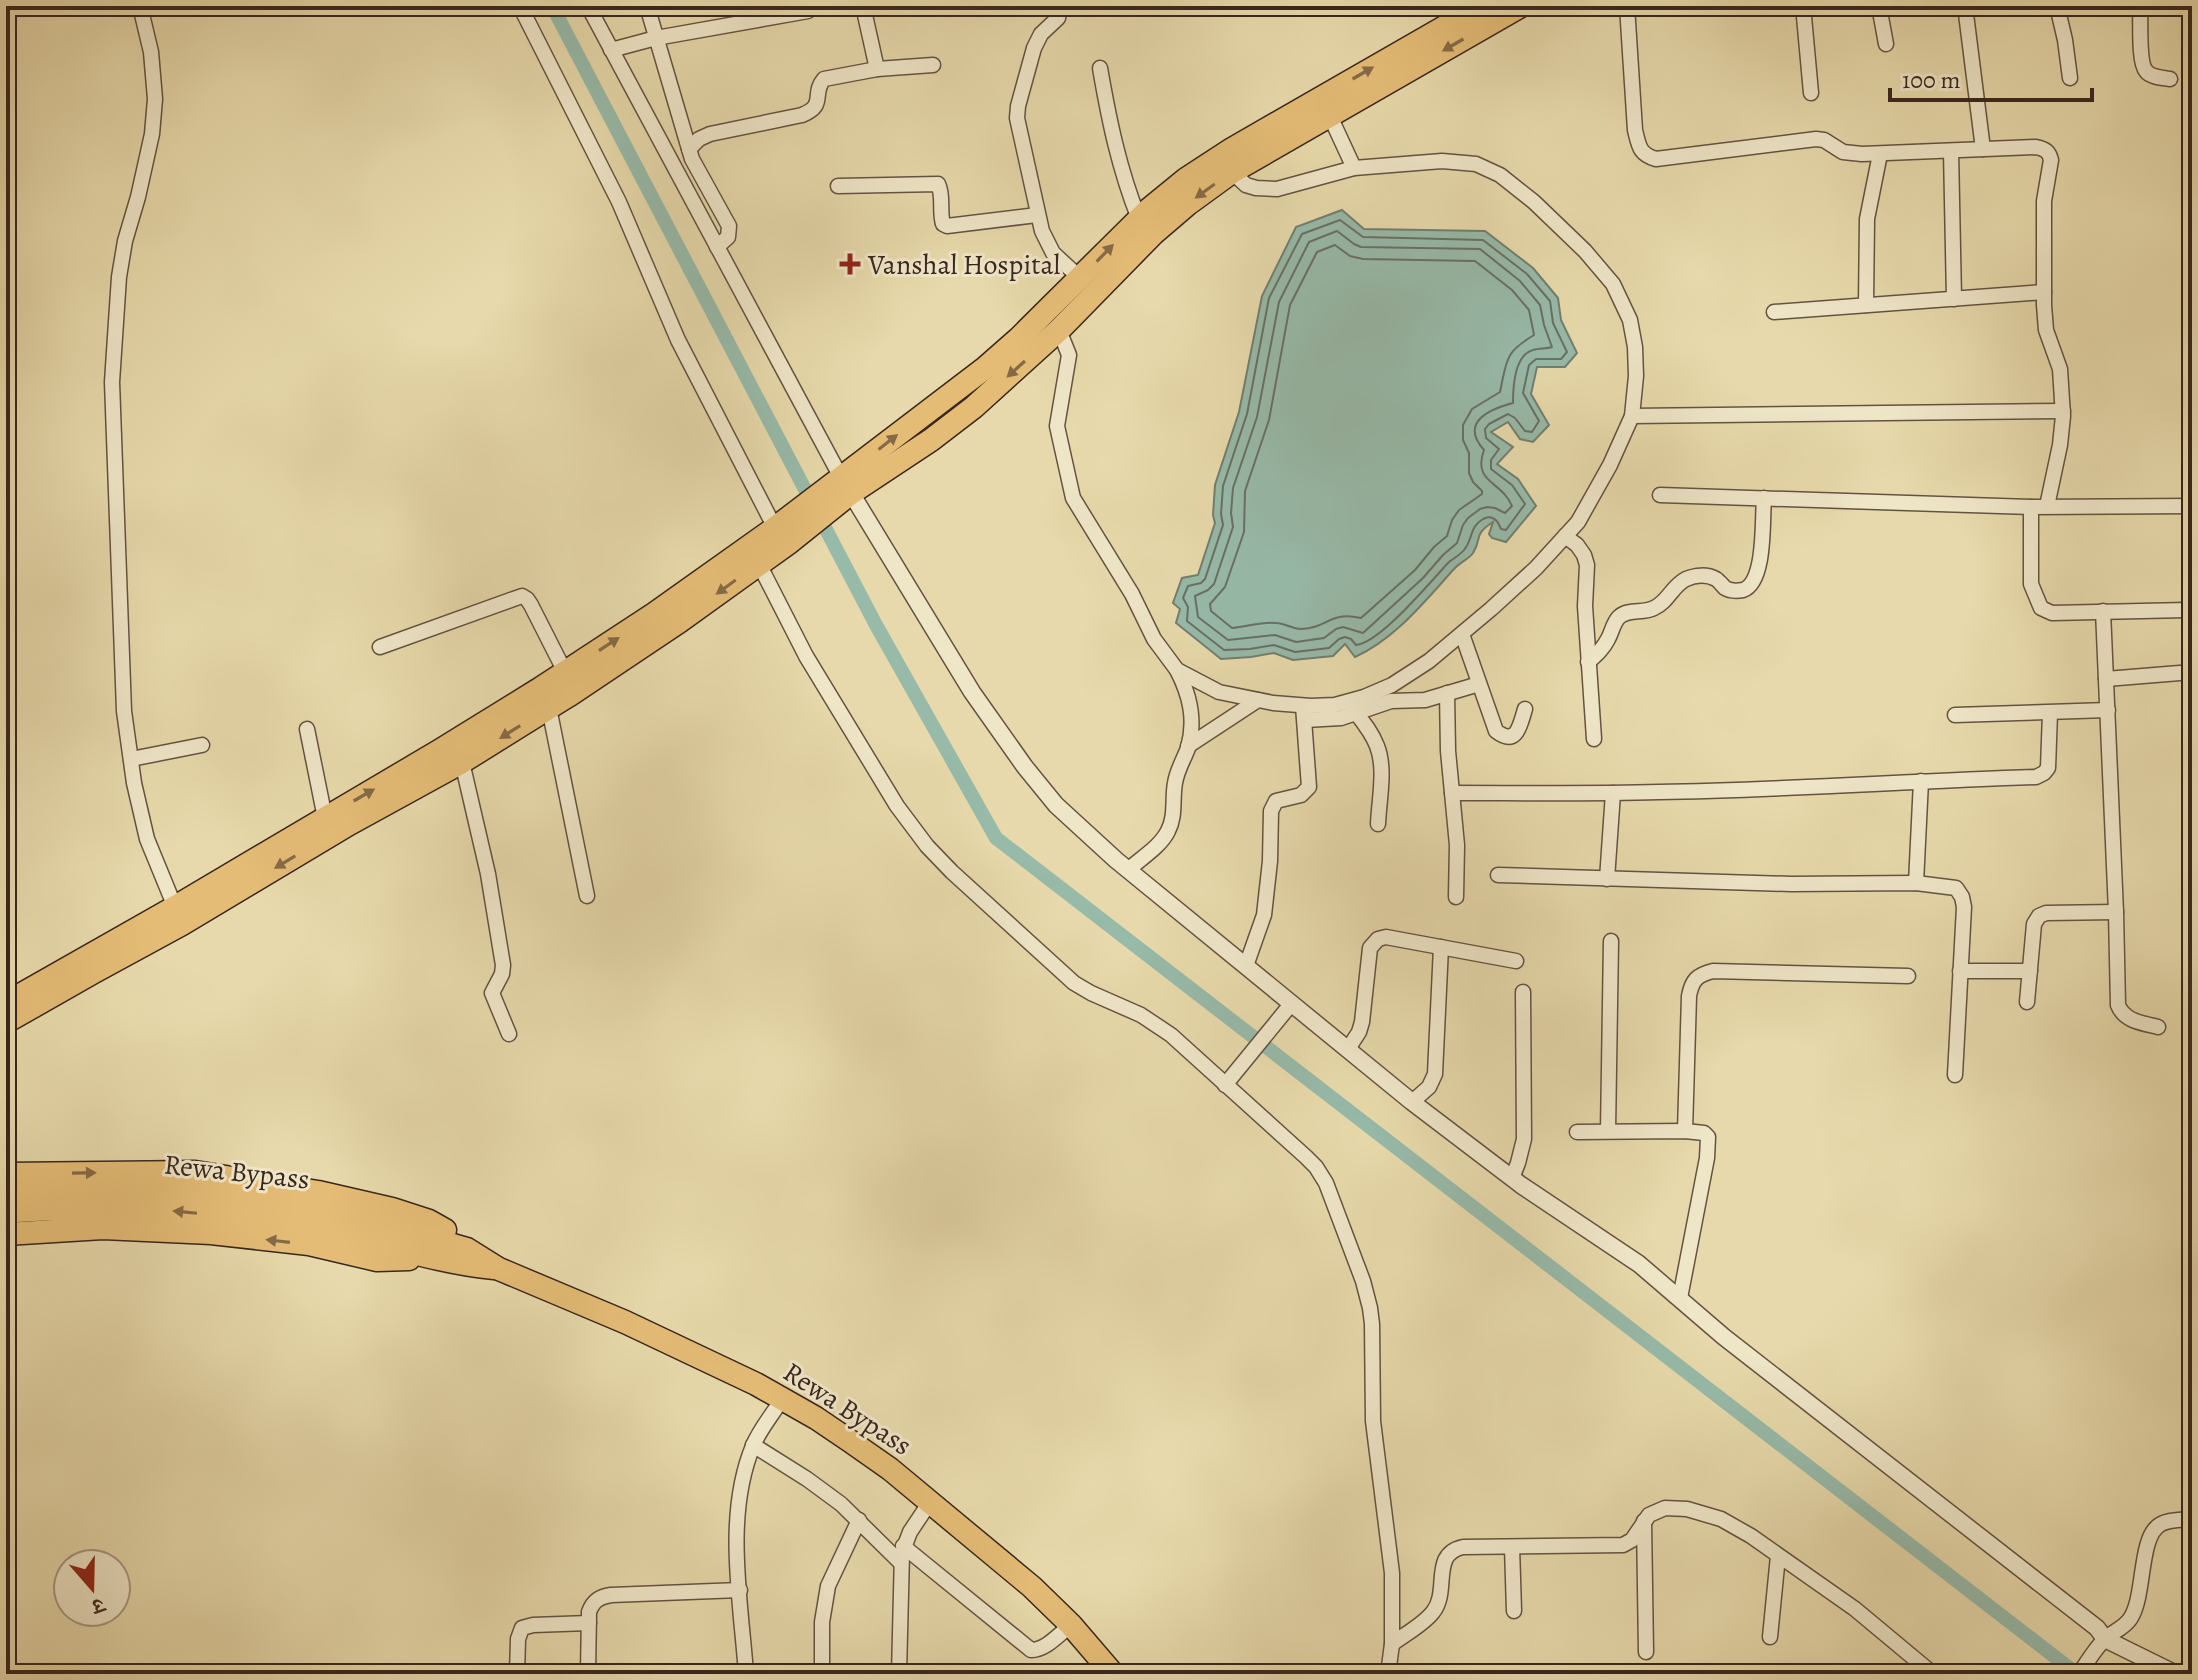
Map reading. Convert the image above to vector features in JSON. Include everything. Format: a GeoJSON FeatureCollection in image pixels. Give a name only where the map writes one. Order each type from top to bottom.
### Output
{"type":"FeatureCollection","features":[{"type":"Feature","properties":{"kind":"main road"},"geometry":{"type":"LineString","coordinates":[[838,492],[931,440],[963,415],[1059,330],[1153,234],[1188,204],[1481,6]]}},
{"type":"Feature","properties":{"kind":"main road"},"geometry":{"type":"LineString","coordinates":[[6,1003],[179,916],[462,762],[546,698],[565,672],[838,492],[1018,339],[1139,219],[1186,179],[1232,149],[1332,107],[1521,6]]}},
{"type":"Feature","properties":{"kind":"main road"},"geometry":{"type":"LineString","coordinates":[[6,1022],[179,916],[325,818],[680,621],[759,564],[781,532]]}},
{"type":"Feature","properties":{"kind":"main road"},"geometry":{"type":"LineString","coordinates":[[6,1174],[195,1172],[318,1192],[429,1221],[448,1231],[467,1249]]}},
{"type":"Feature","properties":{"kind":"main road","name":"Rewa Bypass"},"geometry":{"type":"LineString","coordinates":[[6,1193],[183,1193],[251,1198],[373,1232],[439,1259],[460,1265],[499,1269]]}},
{"type":"Feature","properties":{"kind":"main road","name":"Rewa Bypass"},"geometry":{"type":"LineString","coordinates":[[6,1212],[174,1211],[373,1232],[467,1249],[499,1269],[625,1322],[756,1384],[850,1441],[890,1469],[1032,1587],[1071,1625],[1113,1674]]}},
{"type":"Feature","properties":{"kind":"main road"},"geometry":{"type":"LineString","coordinates":[[6,1234],[103,1228],[211,1233],[309,1244],[377,1260],[439,1259]]}},
{"type":"Feature","properties":{"kind":"street"},"geometry":{"type":"LineString","coordinates":[[140,6],[151,52],[155,99],[152,134],[119,277],[112,382],[124,711],[134,783],[147,839],[179,916]]}},
{"type":"Feature","properties":{"kind":"street"},"geometry":{"type":"LineString","coordinates":[[520,6],[619,202],[678,340],[781,532]]}},
{"type":"Feature","properties":{"kind":"street"},"geometry":{"type":"LineString","coordinates":[[588,6],[717,247],[838,492],[972,692],[1056,805],[1128,870],[1246,966],[1289,1008],[1348,1049],[1512,1178],[1639,1264],[1724,1337],[2097,1628],[2102,1644]]}},
{"type":"Feature","properties":{"kind":"street"},"geometry":{"type":"LineString","coordinates":[[647,6],[694,164],[729,226],[728,237],[717,247]]}},
{"type":"Feature","properties":{"kind":"street"},"geometry":{"type":"LineString","coordinates":[[863,6],[877,69]]}},
{"type":"Feature","properties":{"kind":"street"},"geometry":{"type":"LineString","coordinates":[[1060,6],[1055,22],[1037,40],[1018,106],[1019,129],[1037,215],[1047,243],[1053,253],[1080,278]]}},
{"type":"Feature","properties":{"kind":"street"},"geometry":{"type":"LineString","coordinates":[[1627,6],[1635,130],[1640,149],[1646,156],[1656,159],[1816,139],[1824,140],[1843,152],[1880,154],[2036,147],[2049,153],[2051,160],[2044,201],[2046,330],[2060,369],[2063,411],[2060,445],[2047,506]]}},
{"type":"Feature","properties":{"kind":"street"},"geometry":{"type":"LineString","coordinates":[[1803,6],[1811,93]]}},
{"type":"Feature","properties":{"kind":"street"},"geometry":{"type":"LineString","coordinates":[[1879,6],[1886,44]]}},
{"type":"Feature","properties":{"kind":"street"},"geometry":{"type":"LineString","coordinates":[[1965,6],[1983,149]]}},
{"type":"Feature","properties":{"kind":"street"},"geometry":{"type":"LineString","coordinates":[[2057,6],[2070,78]]}},
{"type":"Feature","properties":{"kind":"street"},"geometry":{"type":"LineString","coordinates":[[2140,6],[2145,71],[2149,75],[2170,79]]}},
{"type":"Feature","properties":{"kind":"street"},"geometry":{"type":"LineString","coordinates":[[611,50],[656,38],[808,11]]}},
{"type":"Feature","properties":{"kind":"street"},"geometry":{"type":"LineString","coordinates":[[689,149],[699,139],[717,132],[802,115],[815,108],[818,87],[824,79],[877,69],[933,65]]}},
{"type":"Feature","properties":{"kind":"street"},"geometry":{"type":"LineString","coordinates":[[1100,68],[1112,139],[1139,219]]}},
{"type":"Feature","properties":{"kind":"street"},"geometry":{"type":"LineString","coordinates":[[1332,107],[1354,168]]}},
{"type":"Feature","properties":{"kind":"street"},"geometry":{"type":"LineString","coordinates":[[1951,151],[1954,299]]}},
{"type":"Feature","properties":{"kind":"street"},"geometry":{"type":"LineString","coordinates":[[1866,305],[1867,219],[1880,154]]}},
{"type":"Feature","properties":{"kind":"street"},"geometry":{"type":"LineString","coordinates":[[1232,172],[1246,185],[1277,189],[1354,168],[1442,161],[1476,164],[1500,175],[1534,202],[1585,251],[1613,284],[1630,320],[1635,347],[1632,416],[1610,465],[1578,522],[1536,568],[1429,661],[1392,685],[1364,697],[1304,713]]}},
{"type":"Feature","properties":{"kind":"street"},"geometry":{"type":"LineString","coordinates":[[838,186],[938,184],[941,218],[947,226],[1037,215]]}},
{"type":"Feature","properties":{"kind":"street"},"geometry":{"type":"LineString","coordinates":[[1774,312],[2044,292]]}},
{"type":"Feature","properties":{"kind":"street"},"geometry":{"type":"LineString","coordinates":[[1059,330],[1069,355],[1057,426],[1073,498],[1132,594],[1154,639],[1177,670],[1186,686],[1192,709],[1188,746],[1175,780],[1174,814],[1167,834],[1128,870]]}},
{"type":"Feature","properties":{"kind":"street"},"geometry":{"type":"LineString","coordinates":[[1632,416],[2063,411]]}},
{"type":"Feature","properties":{"kind":"street"},"geometry":{"type":"LineString","coordinates":[[1660,495],[2031,507],[2192,506]]}},
{"type":"Feature","properties":{"kind":"street"},"geometry":{"type":"LineString","coordinates":[[1588,662],[1602,651],[1622,614],[1654,608],[1684,580],[1705,576],[1736,591],[1754,583],[1759,571],[1764,498]]}},
{"type":"Feature","properties":{"kind":"street"},"geometry":{"type":"LineString","coordinates":[[2031,507],[2031,584],[2041,608],[2052,613],[2186,610]]}},
{"type":"Feature","properties":{"kind":"street"},"geometry":{"type":"LineString","coordinates":[[1565,536],[1577,545],[1587,565],[1585,606],[1594,739]]}},
{"type":"Feature","properties":{"kind":"street"},"geometry":{"type":"LineString","coordinates":[[759,564],[806,656],[897,806],[927,846],[1065,976],[1091,993],[1156,1024],[1188,1048],[1306,1157],[1322,1176],[1368,1295],[1372,1324],[1373,1421],[1392,1573],[1392,1644],[1388,1674]]}},
{"type":"Feature","properties":{"kind":"street"},"geometry":{"type":"LineString","coordinates":[[380,647],[522,596],[531,605],[565,672]]}},
{"type":"Feature","properties":{"kind":"street"},"geometry":{"type":"LineString","coordinates":[[2103,611],[2118,1005],[2121,1014],[2128,1019],[2158,1027]]}},
{"type":"Feature","properties":{"kind":"street"},"geometry":{"type":"LineString","coordinates":[[1462,634],[1496,731],[1502,735],[1516,734],[1525,709]]}},
{"type":"Feature","properties":{"kind":"street"},"geometry":{"type":"LineString","coordinates":[[1177,670],[1219,692],[1304,713],[1341,718],[1391,701],[1425,700],[1479,684]]}},
{"type":"Feature","properties":{"kind":"street"},"geometry":{"type":"LineString","coordinates":[[2106,679],[2192,672],[2192,687]]}},
{"type":"Feature","properties":{"kind":"street"},"geometry":{"type":"LineString","coordinates":[[1447,693],[1448,751],[1457,845],[1456,897]]}},
{"type":"Feature","properties":{"kind":"street"},"geometry":{"type":"LineString","coordinates":[[546,698],[587,896]]}},
{"type":"Feature","properties":{"kind":"street"},"geometry":{"type":"LineString","coordinates":[[1188,746],[1258,700]]}},
{"type":"Feature","properties":{"kind":"street"},"geometry":{"type":"LineString","coordinates":[[1955,715],[2108,710]]}},
{"type":"Feature","properties":{"kind":"street"},"geometry":{"type":"LineString","coordinates":[[1246,966],[1264,915],[1271,811],[1276,801],[1301,795],[1309,787],[1304,713]]}},
{"type":"Feature","properties":{"kind":"street"},"geometry":{"type":"LineString","coordinates":[[1356,713],[1371,733],[1381,762],[1378,824]]}},
{"type":"Feature","properties":{"kind":"street"},"geometry":{"type":"LineString","coordinates":[[1452,793],[1613,793],[2036,777],[2048,768],[2050,713]]}},
{"type":"Feature","properties":{"kind":"street"},"geometry":{"type":"LineString","coordinates":[[307,729],[325,818]]}},
{"type":"Feature","properties":{"kind":"street"},"geometry":{"type":"LineString","coordinates":[[131,759],[202,745]]}},
{"type":"Feature","properties":{"kind":"street"},"geometry":{"type":"LineString","coordinates":[[462,762],[488,874],[503,965],[492,993],[509,1034]]}},
{"type":"Feature","properties":{"kind":"street"},"geometry":{"type":"LineString","coordinates":[[1916,883],[1921,781]]}},
{"type":"Feature","properties":{"kind":"street"},"geometry":{"type":"LineString","coordinates":[[1607,879],[1613,793]]}},
{"type":"Feature","properties":{"kind":"street"},"geometry":{"type":"LineString","coordinates":[[1498,875],[1791,884],[1916,883],[1956,888],[1964,907],[1955,1075]]}},
{"type":"Feature","properties":{"kind":"street"},"geometry":{"type":"LineString","coordinates":[[2027,1002],[2034,924],[2039,916],[2046,913],[2116,912]]}},
{"type":"Feature","properties":{"kind":"street"},"geometry":{"type":"LineString","coordinates":[[1348,1049],[1362,1022],[1370,948],[1374,941],[1386,937],[1516,961]]}},
{"type":"Feature","properties":{"kind":"street"},"geometry":{"type":"LineString","coordinates":[[1608,1131],[1611,941]]}},
{"type":"Feature","properties":{"kind":"street"},"geometry":{"type":"LineString","coordinates":[[1412,1102],[1429,1087],[1435,1074],[1441,947]]}},
{"type":"Feature","properties":{"kind":"street"},"geometry":{"type":"LineString","coordinates":[[1685,1131],[1689,996],[1692,983],[1700,975],[1713,971],[1908,976]]}},
{"type":"Feature","properties":{"kind":"street"},"geometry":{"type":"LineString","coordinates":[[1960,971],[2030,971]]}},
{"type":"Feature","properties":{"kind":"street"},"geometry":{"type":"LineString","coordinates":[[1512,1178],[1524,1139],[1523,992]]}},
{"type":"Feature","properties":{"kind":"street"},"geometry":{"type":"LineString","coordinates":[[1225,1085],[1289,1008]]}},
{"type":"Feature","properties":{"kind":"street"},"geometry":{"type":"LineString","coordinates":[[1577,1132],[1685,1131],[1704,1133],[1708,1137],[1680,1298]]}},
{"type":"Feature","properties":{"kind":"street"},"geometry":{"type":"LineString","coordinates":[[746,1674],[737,1524],[740,1492],[753,1445],[782,1399]]}},
{"type":"Feature","properties":{"kind":"street"},"geometry":{"type":"LineString","coordinates":[[753,1445],[824,1490],[901,1563]]}},
{"type":"Feature","properties":{"kind":"street"},"geometry":{"type":"LineString","coordinates":[[899,1674],[903,1546],[930,1502]]}},
{"type":"Feature","properties":{"kind":"street"},"geometry":{"type":"LineString","coordinates":[[1392,1644],[1426,1620],[1437,1606],[1448,1553],[1463,1547],[1623,1545],[1632,1540],[1649,1515],[1676,1507],[1705,1513],[1737,1527],[1855,1609],[1933,1674]]}},
{"type":"Feature","properties":{"kind":"street"},"geometry":{"type":"LineString","coordinates":[[2079,1674],[2102,1644],[2132,1617],[2153,1531],[2160,1524],[2192,1519]]}},
{"type":"Feature","properties":{"kind":"street"},"geometry":{"type":"LineString","coordinates":[[822,1674],[822,1622],[828,1586],[859,1520]]}},
{"type":"Feature","properties":{"kind":"street"},"geometry":{"type":"LineString","coordinates":[[1644,1521],[1646,1652]]}},
{"type":"Feature","properties":{"kind":"street"},"geometry":{"type":"LineString","coordinates":[[903,1546],[1031,1650],[1044,1646],[1071,1625]]}},
{"type":"Feature","properties":{"kind":"street"},"geometry":{"type":"LineString","coordinates":[[1512,1547],[1514,1611]]}},
{"type":"Feature","properties":{"kind":"street"},"geometry":{"type":"LineString","coordinates":[[1770,1637],[1778,1556]]}},
{"type":"Feature","properties":{"kind":"street"},"geometry":{"type":"LineString","coordinates":[[588,1674],[589,1612],[592,1604],[602,1597],[740,1590]]}},
{"type":"Feature","properties":{"kind":"street"},"geometry":{"type":"LineString","coordinates":[[517,1674],[518,1639],[522,1628],[589,1623]]}},
{"type":"Feature","properties":{"kind":"street"},"geometry":{"type":"LineString","coordinates":[[2102,1644],[2176,1674]]}},
{"type":"Feature","properties":{"kind":"water"},"geometry":{"type":"Polygon","coordinates":[[[1342,210],[1364,229],[1485,231],[1533,268],[1558,298],[1561,320],[1577,353],[1565,367],[1537,367],[1531,394],[1549,425],[1533,442],[1520,439],[1508,422],[1491,432],[1513,447],[1497,464],[1518,479],[1536,506],[1506,542],[1489,534],[1493,522],[1487,527],[1480,534],[1471,555],[1409,618],[1383,640],[1355,657],[1345,644],[1333,656],[1293,660],[1274,653],[1221,659],[1176,623],[1180,609],[1173,603],[1182,578],[1198,575],[1215,523],[1215,485],[1239,412],[1262,296],[1296,227],[1342,210]]]}},
{"type":"Feature","properties":{"kind":"waterway"},"geometry":{"type":"LineString","coordinates":[[552,6],[876,625],[996,838],[2077,1674]]}},
{"type":"Feature","properties":{"kind":"place","name":"Vanshal Hospital"},"geometry":{"type":"Point","coordinates":[850,264]}}]}
